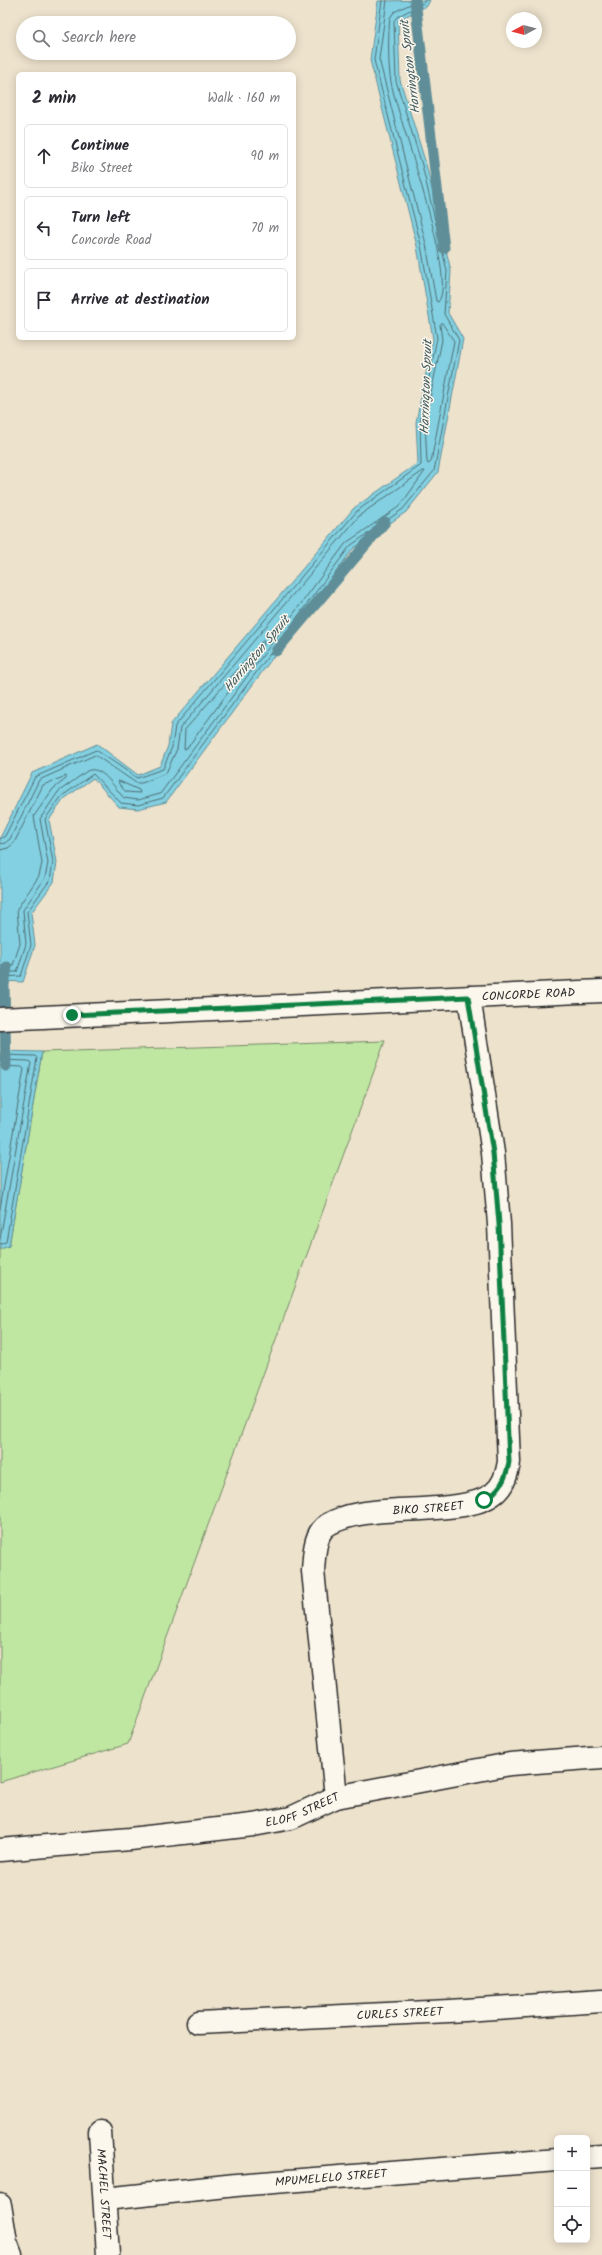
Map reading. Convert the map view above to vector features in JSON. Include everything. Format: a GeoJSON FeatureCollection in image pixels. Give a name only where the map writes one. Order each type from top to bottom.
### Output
{"type":"FeatureCollection","features":[{"type":"Feature","properties":{"kind":"street","name":"CONCORDE ROAD"},"geometry":{"type":"LineString","coordinates":[[0,1019],[602,991]]}},
{"type":"Feature","properties":{"kind":"street","name":"BIKO STREET"},"geometry":{"type":"LineString","coordinates":[[336,1797],[313,1571],[316,1545],[322,1530],[336,1520],[357,1514],[460,1505],[484,1500],[494,1494],[502,1484],[509,1462],[499,1224],[493,1153],[468,997]]}},
{"type":"Feature","properties":{"kind":"street","name":"ELOFF STREET"},"geometry":{"type":"LineString","coordinates":[[0,1850],[130,1839],[253,1825],[291,1818],[336,1797],[510,1764],[602,1757]]}},
{"type":"Feature","properties":{"kind":"street","name":"CURLES STREET"},"geometry":{"type":"LineString","coordinates":[[198,2023],[449,2012],[602,2001]]}},
{"type":"Feature","properties":{"kind":"street","name":"MACHEL STREET"},"geometry":{"type":"LineString","coordinates":[[100,2132],[106,2199],[108,2255]]}},
{"type":"Feature","properties":{"kind":"street"},"geometry":{"type":"LineString","coordinates":[[590,2157],[602,2156]]}},
{"type":"Feature","properties":{"kind":"street","name":"MPUMELELO STREET"},"geometry":{"type":"LineString","coordinates":[[106,2199],[236,2185],[554,2160]]}},
{"type":"Feature","properties":{"kind":"street"},"geometry":{"type":"LineString","coordinates":[[0,2205],[6,2242],[11,2255]]}},
{"type":"Feature","properties":{"kind":"green space"},"geometry":{"type":"Polygon","coordinates":[[[385,1041],[128,1744],[0,1782],[0,1249],[9,1246],[42,1052],[385,1041]]]}},
{"type":"Feature","properties":{"kind":"water"},"geometry":{"type":"Polygon","coordinates":[[[430,0],[427,6],[398,20],[400,80],[426,164],[451,271],[448,313],[463,339],[438,472],[406,512],[353,549],[166,802],[138,809],[119,807],[93,778],[64,799],[49,820],[57,862],[54,882],[31,913],[35,945],[23,982],[0,981],[0,838],[32,773],[97,744],[138,775],[160,766],[168,746],[171,724],[354,508],[418,463],[416,422],[433,339],[417,246],[370,60],[378,1],[430,0]]]}},
{"type":"Feature","properties":{"kind":"water"},"geometry":{"type":"Polygon","coordinates":[[[0,1051],[42,1052],[9,1246],[0,1249],[0,1051]]]}},
{"type":"Feature","properties":{"kind":"waterway","name":"Harrington Spruit"},"geometry":{"type":"LineString","coordinates":[[415,0],[444,248]]}},
{"type":"Feature","properties":{"kind":"waterway","name":"Harrington Spruit"},"geometry":{"type":"LineString","coordinates":[[276,651],[385,522]]}},
{"type":"Feature","properties":{"kind":"waterway","name":"Harrington Spruit"},"geometry":{"type":"LineString","coordinates":[[6,1066],[4,985],[7,967]]}},
{"type":"Feature","properties":{"kind":"route"},"geometry":{"type":"LineString","coordinates":[[72,1015],[468,997],[493,1153],[499,1224],[509,1462],[507,1474],[502,1484],[494,1494],[484,1500]]}}]}
